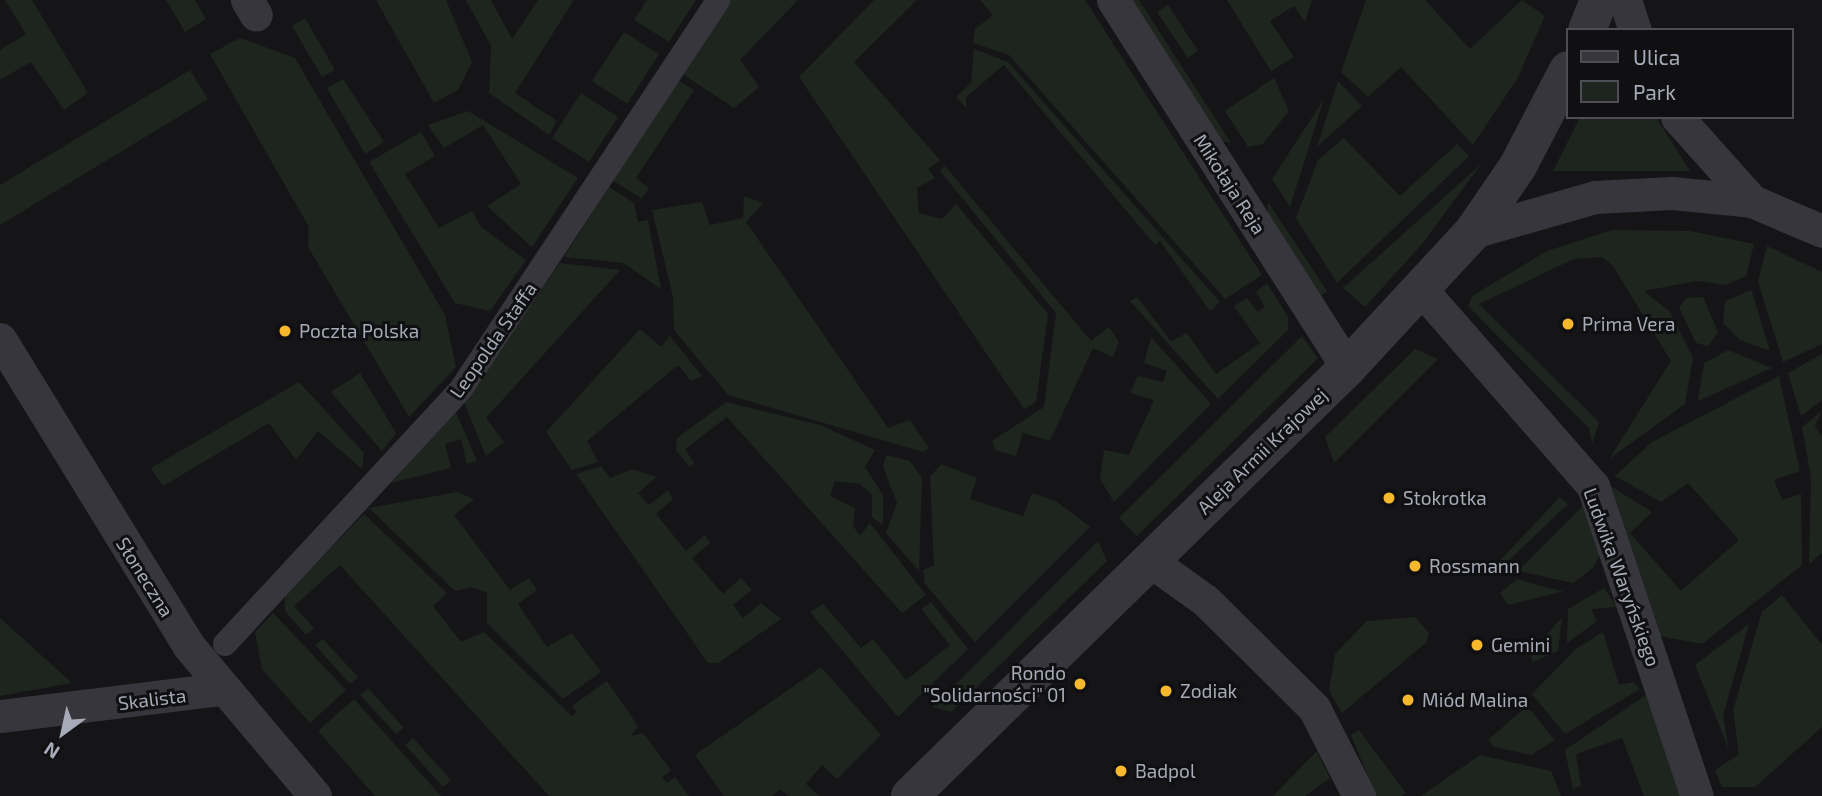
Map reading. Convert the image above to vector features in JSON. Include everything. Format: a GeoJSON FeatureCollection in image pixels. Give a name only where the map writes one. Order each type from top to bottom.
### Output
{"type":"FeatureCollection","features":[{"type":"Feature","properties":{"kind":"street","name":"Leopolda Staffa"},"geometry":{"type":"LineString","coordinates":[[225,645],[461,389],[718,0]]}},
{"type":"Feature","properties":{"kind":"street","name":"Mikołaja Reja"},"geometry":{"type":"LineString","coordinates":[[1112,0],[1347,368]]}},
{"type":"Feature","properties":{"kind":"street"},"geometry":{"type":"LineString","coordinates":[[1588,28],[1599,0]]}},
{"type":"Feature","properties":{"kind":"street"},"geometry":{"type":"LineString","coordinates":[[1625,0],[1634,28]]}},
{"type":"Feature","properties":{"kind":"street","name":"Aleja Armii Krajowej"},"geometry":{"type":"LineString","coordinates":[[910,796],[1347,368],[1421,289],[1472,232],[1518,166],[1566,74]]}},
{"type":"Feature","properties":{"kind":"street"},"geometry":{"type":"LineString","coordinates":[[1679,119],[1752,201]]}},
{"type":"Feature","properties":{"kind":"street"},"geometry":{"type":"LineString","coordinates":[[1472,232],[1595,197],[1672,193],[1752,201],[1822,231]]}},
{"type":"Feature","properties":{"kind":"street","name":"Ludwika Waryńskiego"},"geometry":{"type":"LineString","coordinates":[[1421,289],[1593,486],[1697,796]]}},
{"type":"Feature","properties":{"kind":"street","name":"Słoneczna"},"geometry":{"type":"LineString","coordinates":[[0,339],[220,689],[315,796]]}},
{"type":"Feature","properties":{"kind":"street"},"geometry":{"type":"LineString","coordinates":[[1149,560],[1206,601],[1326,723],[1359,796]]}},
{"type":"Feature","properties":{"kind":"street","name":"Skalista"},"geometry":{"type":"LineString","coordinates":[[0,716],[220,689]]}},
{"type":"Feature","properties":{"kind":"green space"},"geometry":{"type":"Polygon","coordinates":[[[5,0],[32,0],[88,93],[64,110],[31,62],[0,80],[0,50],[26,34],[5,0]]]}},
{"type":"Feature","properties":{"kind":"green space"},"geometry":{"type":"Polygon","coordinates":[[[166,0],[195,0],[206,19],[185,32],[166,0]]]}},
{"type":"Feature","properties":{"kind":"green space"},"geometry":{"type":"Polygon","coordinates":[[[376,0],[446,0],[472,62],[458,90],[434,103],[376,0]]]}},
{"type":"Feature","properties":{"kind":"green space"},"geometry":{"type":"Polygon","coordinates":[[[466,0],[491,0],[512,39],[538,0],[574,0],[515,93],[557,121],[549,135],[489,93],[491,46],[466,0]]]}},
{"type":"Feature","properties":{"kind":"green space"},"geometry":{"type":"Polygon","coordinates":[[[647,0],[696,0],[669,42],[634,20],[647,0]]]}},
{"type":"Feature","properties":{"kind":"green space"},"geometry":{"type":"Polygon","coordinates":[[[727,0],[798,0],[740,60],[759,87],[734,108],[681,73],[727,0]]]}},
{"type":"Feature","properties":{"kind":"green space"},"geometry":{"type":"Polygon","coordinates":[[[874,0],[917,0],[854,62],[940,160],[928,169],[935,178],[917,188],[919,213],[942,219],[956,204],[1048,314],[1036,402],[1024,409],[799,77],[874,0]]]}},
{"type":"Feature","properties":{"kind":"green space"},"geometry":{"type":"Polygon","coordinates":[[[980,0],[1085,0],[1262,275],[1225,299],[1009,55],[973,43],[975,29],[993,15],[980,0]]]}},
{"type":"Feature","properties":{"kind":"green space"},"geometry":{"type":"Polygon","coordinates":[[[1127,0],[1139,0],[1231,143],[1219,140],[1127,0]]]}},
{"type":"Feature","properties":{"kind":"green space"},"geometry":{"type":"Polygon","coordinates":[[[1227,0],[1312,0],[1305,22],[1294,6],[1270,21],[1294,57],[1271,71],[1227,0]]]}},
{"type":"Feature","properties":{"kind":"green space"},"geometry":{"type":"Polygon","coordinates":[[[1366,0],[1425,0],[1470,49],[1522,0],[1545,16],[1517,79],[1473,145],[1401,67],[1368,97],[1341,72],[1366,0]]]}},
{"type":"Feature","properties":{"kind":"green space"},"geometry":{"type":"Polygon","coordinates":[[[1168,5],[1198,51],[1188,58],[1157,12],[1168,5]]]}},
{"type":"Feature","properties":{"kind":"green space"},"geometry":{"type":"Polygon","coordinates":[[[305,18],[335,70],[322,77],[292,26],[305,18]]]}},
{"type":"Feature","properties":{"kind":"green space"},"geometry":{"type":"Polygon","coordinates":[[[624,32],[659,54],[627,104],[592,81],[624,32]]]}},
{"type":"Feature","properties":{"kind":"green space"},"geometry":{"type":"Polygon","coordinates":[[[240,38],[295,58],[445,315],[456,367],[409,417],[308,247],[309,227],[210,54],[240,38]]]}},
{"type":"Feature","properties":{"kind":"green space"},"geometry":{"type":"Polygon","coordinates":[[[974,49],[1008,62],[1220,302],[1210,311],[1160,241],[1155,245],[1004,65],[966,97],[966,108],[956,97],[971,83],[974,49]]]}},
{"type":"Feature","properties":{"kind":"green space"},"geometry":{"type":"Polygon","coordinates":[[[190,70],[208,99],[0,225],[0,185],[190,70]]]}},
{"type":"Feature","properties":{"kind":"green space"},"geometry":{"type":"Polygon","coordinates":[[[1274,78],[1289,111],[1263,144],[1248,147],[1225,111],[1274,78]]]}},
{"type":"Feature","properties":{"kind":"green space"},"geometry":{"type":"Polygon","coordinates":[[[343,79],[384,142],[365,154],[327,88],[343,79]]]}},
{"type":"Feature","properties":{"kind":"green space"},"geometry":{"type":"Polygon","coordinates":[[[678,80],[694,90],[636,178],[649,188],[642,199],[612,180],[678,80]]]}},
{"type":"Feature","properties":{"kind":"green space"},"geometry":{"type":"Polygon","coordinates":[[[1338,81],[1362,106],[1317,147],[1338,81]]]}},
{"type":"Feature","properties":{"kind":"green space"},"geometry":{"type":"Polygon","coordinates":[[[581,93],[618,117],[589,162],[552,138],[581,93]]]}},
{"type":"Feature","properties":{"kind":"green space"},"geometry":{"type":"Polygon","coordinates":[[[1324,99],[1290,207],[1272,179],[1324,99]]]}},
{"type":"Feature","properties":{"kind":"green space"},"geometry":{"type":"Polygon","coordinates":[[[468,111],[578,178],[532,247],[487,206],[521,184],[483,125],[444,148],[428,125],[468,111]]]}},
{"type":"Feature","properties":{"kind":"green space"},"geometry":{"type":"Polygon","coordinates":[[[1579,119],[1657,119],[1690,171],[1553,171],[1579,119]]]}},
{"type":"Feature","properties":{"kind":"green space"},"geometry":{"type":"Polygon","coordinates":[[[421,132],[435,156],[405,174],[439,228],[472,211],[481,227],[526,260],[490,311],[455,303],[369,162],[421,132]]]}},
{"type":"Feature","properties":{"kind":"green space"},"geometry":{"type":"Polygon","coordinates":[[[1344,138],[1400,196],[1457,144],[1469,156],[1337,283],[1296,218],[1318,160],[1344,138]]]}},
{"type":"Feature","properties":{"kind":"green space"},"geometry":{"type":"Polygon","coordinates":[[[1481,164],[1422,244],[1365,307],[1343,288],[1481,164]]]}},
{"type":"Feature","properties":{"kind":"green space"},"geometry":{"type":"Polygon","coordinates":[[[945,166],[1091,341],[1109,327],[1119,342],[1113,357],[1093,348],[1050,441],[1023,433],[1016,456],[995,450],[992,441],[1044,407],[1056,313],[940,171],[945,166]]]}},
{"type":"Feature","properties":{"kind":"green space"},"geometry":{"type":"Polygon","coordinates":[[[609,187],[634,203],[638,222],[648,220],[661,289],[623,263],[564,257],[609,187]]]}},
{"type":"Feature","properties":{"kind":"green space"},"geometry":{"type":"Polygon","coordinates":[[[744,196],[763,203],[746,222],[888,428],[910,420],[929,448],[923,452],[728,395],[674,330],[673,297],[652,210],[702,202],[710,225],[743,218],[744,196]]]}},
{"type":"Feature","properties":{"kind":"green space"},"geometry":{"type":"Polygon","coordinates":[[[1268,202],[1327,291],[1320,297],[1268,215],[1268,202]]]}},
{"type":"Feature","properties":{"kind":"green space"},"geometry":{"type":"Polygon","coordinates":[[[1612,230],[1690,231],[1754,244],[1746,276],[1725,285],[1697,281],[1644,291],[1670,312],[1693,358],[1685,404],[1609,459],[1671,361],[1613,266],[1602,257],[1574,259],[1479,304],[1599,422],[1592,444],[1589,428],[1468,306],[1472,296],[1547,251],[1612,230]]]}},
{"type":"Feature","properties":{"kind":"green space"},"geometry":{"type":"Polygon","coordinates":[[[1767,246],[1822,272],[1822,344],[1783,362],[1758,282],[1767,246]]]}},
{"type":"Feature","properties":{"kind":"green space"},"geometry":{"type":"Polygon","coordinates":[[[560,263],[620,270],[486,418],[504,442],[486,456],[464,402],[560,263]]]}},
{"type":"Feature","properties":{"kind":"green space"},"geometry":{"type":"Polygon","coordinates":[[[1267,283],[1288,317],[1288,330],[1218,399],[1130,301],[1137,297],[1171,341],[1187,333],[1216,374],[1260,343],[1234,306],[1247,298],[1258,312],[1265,307],[1256,292],[1267,283]]]}},
{"type":"Feature","properties":{"kind":"green space"},"geometry":{"type":"Polygon","coordinates":[[[1751,290],[1770,351],[1740,340],[1723,323],[1725,301],[1751,290]]]}},
{"type":"Feature","properties":{"kind":"green space"},"geometry":{"type":"Polygon","coordinates":[[[1703,297],[1718,332],[1708,346],[1696,343],[1679,308],[1686,298],[1703,297]]]}},
{"type":"Feature","properties":{"kind":"green space"},"geometry":{"type":"Polygon","coordinates":[[[640,329],[661,347],[670,336],[702,376],[691,381],[678,365],[587,441],[598,462],[572,470],[546,432],[640,329]]]}},
{"type":"Feature","properties":{"kind":"green space"},"geometry":{"type":"Polygon","coordinates":[[[1302,336],[1318,358],[1137,536],[1119,518],[1302,336]]]}},
{"type":"Feature","properties":{"kind":"green space"},"geometry":{"type":"Polygon","coordinates":[[[1151,337],[1211,404],[1114,502],[1100,479],[1104,450],[1129,455],[1154,400],[1130,393],[1138,376],[1163,382],[1167,371],[1144,363],[1151,337]]]}},
{"type":"Feature","properties":{"kind":"green space"},"geometry":{"type":"Polygon","coordinates":[[[1415,349],[1438,359],[1334,463],[1325,437],[1415,349]]]}},
{"type":"Feature","properties":{"kind":"green space"},"geometry":{"type":"Polygon","coordinates":[[[1728,350],[1772,368],[1698,401],[1704,363],[1728,350]]]}},
{"type":"Feature","properties":{"kind":"green space"},"geometry":{"type":"Polygon","coordinates":[[[1822,354],[1822,400],[1801,416],[1788,373],[1822,354]]]}},
{"type":"Feature","properties":{"kind":"green space"},"geometry":{"type":"Polygon","coordinates":[[[360,373],[396,433],[382,451],[331,392],[360,373]]]}},
{"type":"Feature","properties":{"kind":"green space"},"geometry":{"type":"Polygon","coordinates":[[[1779,376],[1800,471],[1774,480],[1782,500],[1801,494],[1802,565],[1702,644],[1660,636],[1610,486],[1652,512],[1630,533],[1681,591],[1739,540],[1688,483],[1661,502],[1615,476],[1652,442],[1779,376]]]}},
{"type":"Feature","properties":{"kind":"green space"},"geometry":{"type":"Polygon","coordinates":[[[299,382],[364,453],[362,469],[318,431],[296,460],[269,423],[163,486],[151,468],[299,382]]]}},
{"type":"Feature","properties":{"kind":"green space"},"geometry":{"type":"Polygon","coordinates":[[[726,402],[820,425],[875,450],[865,467],[883,495],[883,525],[872,517],[872,495],[860,484],[835,481],[830,496],[855,508],[853,526],[860,535],[870,523],[926,595],[902,613],[727,417],[685,449],[694,463],[690,467],[676,451],[677,438],[726,402]]]}},
{"type":"Feature","properties":{"kind":"green space"},"geometry":{"type":"Polygon","coordinates":[[[455,410],[477,461],[467,464],[461,439],[445,444],[451,468],[391,483],[455,410]]]}},
{"type":"Feature","properties":{"kind":"green space"},"geometry":{"type":"Polygon","coordinates":[[[1822,411],[1815,426],[1822,437],[1822,553],[1809,564],[1811,478],[1802,427],[1822,411]]]}},
{"type":"Feature","properties":{"kind":"green space"},"geometry":{"type":"Polygon","coordinates":[[[886,455],[910,461],[922,478],[919,571],[886,533],[897,503],[883,467],[886,455]]]}},
{"type":"Feature","properties":{"kind":"green space"},"geometry":{"type":"Polygon","coordinates":[[[941,464],[977,478],[970,499],[1023,516],[1032,493],[1056,501],[1090,527],[975,642],[925,584],[923,570],[934,565],[930,477],[941,464]]]}},
{"type":"Feature","properties":{"kind":"green space"},"geometry":{"type":"Polygon","coordinates":[[[601,466],[610,478],[632,469],[657,477],[638,493],[649,505],[668,490],[673,499],[656,514],[686,551],[705,535],[710,543],[692,558],[723,594],[741,578],[752,590],[733,605],[743,618],[761,603],[781,619],[718,663],[708,663],[576,474],[601,466]]]}},
{"type":"Feature","properties":{"kind":"green space"},"geometry":{"type":"Polygon","coordinates":[[[457,492],[474,499],[454,515],[510,590],[529,578],[537,590],[518,604],[547,647],[572,633],[601,672],[563,699],[487,623],[487,593],[472,587],[455,591],[369,508],[457,492]]]}},
{"type":"Feature","properties":{"kind":"green space"},"geometry":{"type":"Polygon","coordinates":[[[1560,497],[1568,504],[1501,568],[1487,574],[1560,497]]]}},
{"type":"Feature","properties":{"kind":"green space"},"geometry":{"type":"Polygon","coordinates":[[[1583,506],[1601,552],[1594,567],[1573,583],[1518,571],[1583,506]]]}},
{"type":"Feature","properties":{"kind":"green space"},"geometry":{"type":"Polygon","coordinates":[[[364,514],[447,593],[433,606],[461,642],[484,632],[572,716],[577,712],[572,706],[607,681],[638,726],[631,736],[643,733],[671,770],[662,778],[667,783],[675,777],[689,796],[549,796],[340,565],[294,606],[314,628],[306,635],[285,611],[285,594],[364,514]]]}},
{"type":"Feature","properties":{"kind":"green space"},"geometry":{"type":"Polygon","coordinates":[[[1098,541],[1107,561],[951,712],[933,707],[1098,541]]]}},
{"type":"Feature","properties":{"kind":"green space"},"geometry":{"type":"Polygon","coordinates":[[[1517,579],[1564,591],[1508,605],[1500,593],[1517,579]]]}},
{"type":"Feature","properties":{"kind":"green space"},"geometry":{"type":"Polygon","coordinates":[[[1604,588],[1617,607],[1591,609],[1597,621],[1567,643],[1568,609],[1604,588]]]}},
{"type":"Feature","properties":{"kind":"green space"},"geometry":{"type":"Polygon","coordinates":[[[1782,595],[1822,645],[1822,727],[1755,787],[1722,787],[1715,770],[1739,754],[1733,710],[1762,612],[1782,595]]]}},
{"type":"Feature","properties":{"kind":"green space"},"geometry":{"type":"Polygon","coordinates":[[[931,602],[968,649],[898,717],[810,612],[823,604],[861,648],[873,639],[906,680],[950,645],[921,609],[931,602]]]}},
{"type":"Feature","properties":{"kind":"green space"},"geometry":{"type":"Polygon","coordinates":[[[273,613],[346,690],[310,723],[262,669],[255,632],[273,613]]]}},
{"type":"Feature","properties":{"kind":"green space"},"geometry":{"type":"Polygon","coordinates":[[[1415,617],[1429,633],[1427,642],[1342,713],[1329,691],[1335,654],[1367,621],[1415,617]]]}},
{"type":"Feature","properties":{"kind":"green space"},"geometry":{"type":"Polygon","coordinates":[[[1562,617],[1558,651],[1533,662],[1530,655],[1562,617]]]}},
{"type":"Feature","properties":{"kind":"green space"},"geometry":{"type":"Polygon","coordinates":[[[0,618],[72,683],[0,696],[0,618]]]}},
{"type":"Feature","properties":{"kind":"green space"},"geometry":{"type":"Polygon","coordinates":[[[1749,624],[1723,715],[1729,750],[1695,665],[1749,624]]]}},
{"type":"Feature","properties":{"kind":"green space"},"geometry":{"type":"Polygon","coordinates":[[[1603,632],[1619,685],[1634,682],[1640,689],[1565,734],[1532,694],[1576,649],[1603,632]]]}},
{"type":"Feature","properties":{"kind":"green space"},"geometry":{"type":"Polygon","coordinates":[[[323,639],[358,677],[350,684],[315,645],[323,639]]]}},
{"type":"Feature","properties":{"kind":"green space"},"geometry":{"type":"Polygon","coordinates":[[[821,667],[881,735],[837,779],[822,765],[806,784],[819,796],[788,796],[780,789],[773,796],[724,796],[695,755],[821,667]]]}},
{"type":"Feature","properties":{"kind":"green space"},"geometry":{"type":"Polygon","coordinates":[[[368,688],[404,728],[396,734],[360,695],[368,688]]]}},
{"type":"Feature","properties":{"kind":"green space"},"geometry":{"type":"Polygon","coordinates":[[[1646,695],[1681,796],[1644,796],[1622,738],[1576,754],[1581,786],[1573,789],[1565,750],[1646,695]]]}},
{"type":"Feature","properties":{"kind":"green space"},"geometry":{"type":"Polygon","coordinates":[[[354,699],[441,796],[375,796],[318,731],[354,699]]]}},
{"type":"Feature","properties":{"kind":"green space"},"geometry":{"type":"Polygon","coordinates":[[[1527,706],[1555,740],[1531,755],[1494,747],[1488,740],[1527,706]]]}},
{"type":"Feature","properties":{"kind":"green space"},"geometry":{"type":"Polygon","coordinates":[[[1359,730],[1406,793],[1402,796],[1376,796],[1351,735],[1359,730]]]}},
{"type":"Feature","properties":{"kind":"green space"},"geometry":{"type":"Polygon","coordinates":[[[413,738],[451,780],[443,787],[405,745],[413,738]]]}},
{"type":"Feature","properties":{"kind":"green space"},"geometry":{"type":"Polygon","coordinates":[[[1317,751],[1330,778],[1305,796],[1273,796],[1317,751]]]}},
{"type":"Feature","properties":{"kind":"green space"},"geometry":{"type":"Polygon","coordinates":[[[1480,755],[1551,771],[1561,796],[1421,796],[1480,755]]]}},
{"type":"Feature","properties":{"kind":"place","name":"Prima Vera"},"geometry":{"type":"Point","coordinates":[1568,324]}},
{"type":"Feature","properties":{"kind":"place","name":"Poczta Polska"},"geometry":{"type":"Point","coordinates":[285,331]}},
{"type":"Feature","properties":{"kind":"place","name":"Stokrotka"},"geometry":{"type":"Point","coordinates":[1389,498]}},
{"type":"Feature","properties":{"kind":"place","name":"Rossmann"},"geometry":{"type":"Point","coordinates":[1415,566]}},
{"type":"Feature","properties":{"kind":"place","name":"Gemini"},"geometry":{"type":"Point","coordinates":[1477,645]}},
{"type":"Feature","properties":{"kind":"place","name":"Rondo \"Solidarności\" 01"},"geometry":{"type":"Point","coordinates":[1080,684]}},
{"type":"Feature","properties":{"kind":"place","name":"Zodiak"},"geometry":{"type":"Point","coordinates":[1166,691]}},
{"type":"Feature","properties":{"kind":"place","name":"Miód Malina"},"geometry":{"type":"Point","coordinates":[1408,700]}},
{"type":"Feature","properties":{"kind":"place","name":"Badpol"},"geometry":{"type":"Point","coordinates":[1121,771]}}]}
